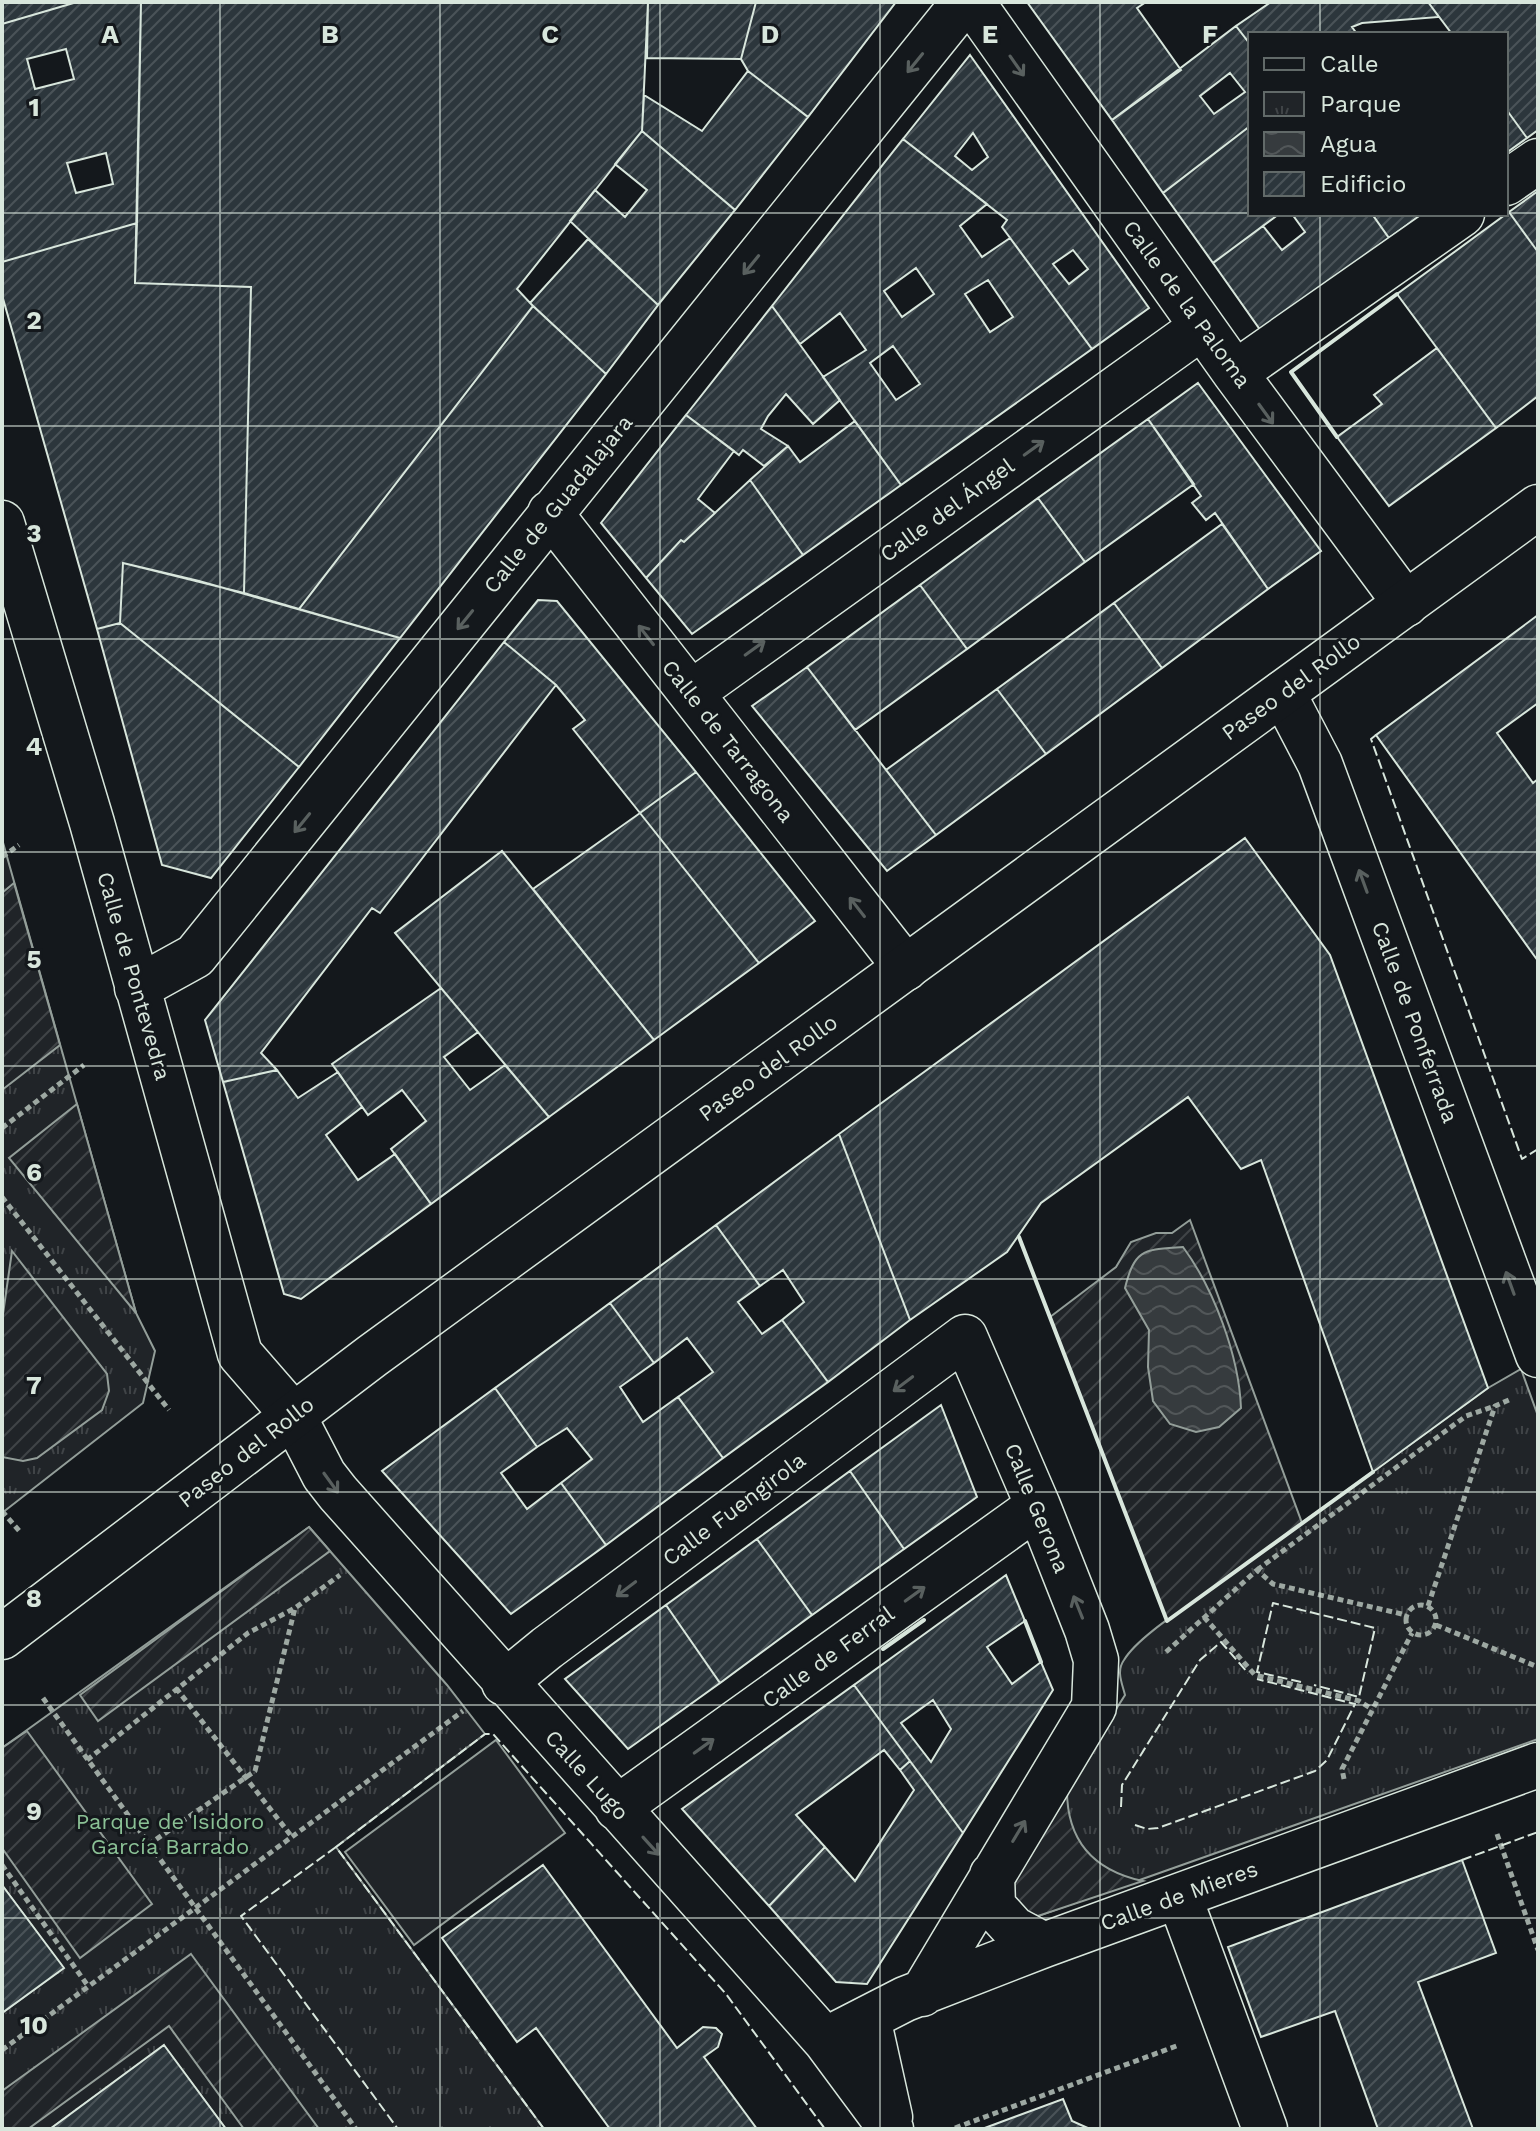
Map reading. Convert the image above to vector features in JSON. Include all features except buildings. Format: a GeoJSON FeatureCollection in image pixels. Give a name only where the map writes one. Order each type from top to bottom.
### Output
{"type":"FeatureCollection","features":[{"type":"Feature","properties":{"kind":"street","name":"Calle de Guadalajara"},"geometry":{"type":"LineString","coordinates":[[137,988],[195,956],[964,2]]}},
{"type":"Feature","properties":{"kind":"street","name":"Calle de la Paloma"},"geometry":{"type":"LineString","coordinates":[[972,2],[1235,373],[1406,604]]}},
{"type":"Feature","properties":{"kind":"street"},"geometry":{"type":"LineString","coordinates":[[1508,182],[1538,161]]}},
{"type":"Feature","properties":{"kind":"street"},"geometry":{"type":"LineString","coordinates":[[1235,373],[1459,216]]}},
{"type":"Feature","properties":{"kind":"street","name":"Calle del Ángel"},"geometry":{"type":"LineString","coordinates":[[691,693],[1202,327]]}},
{"type":"Feature","properties":{"kind":"street","name":"Paseo del Rollo"},"geometry":{"type":"LineString","coordinates":[[2,1637],[293,1415],[1538,507]]}},
{"type":"Feature","properties":{"kind":"street","name":"Calle de Tarragona"},"geometry":{"type":"LineString","coordinates":[[550,513],[906,968]]}},
{"type":"Feature","properties":{"kind":"street","name":"Calle de Pontevedra"},"geometry":{"type":"LineString","coordinates":[[2,523],[92,823],[240,1354],[293,1415]]}},
{"type":"Feature","properties":{"kind":"street","name":"Calle de Ponferrada"},"geometry":{"type":"LineString","coordinates":[[1283,693],[1320,764],[1538,1355]]}},
{"type":"Feature","properties":{"kind":"street","name":"Calle Gerona"},"geometry":{"type":"LineString","coordinates":[[965,1337],[1038,1506],[1096,1660],[1094,1707],[992,1875]]}},
{"type":"Feature","properties":{"kind":"street","name":"Calle Fuengirola"},"geometry":{"type":"LineString","coordinates":[[504,1683],[965,1337]]}},
{"type":"Feature","properties":{"kind":"street","name":"Calle Lugo"},"geometry":{"type":"LineString","coordinates":[[293,1415],[324,1475],[338,1493],[825,2040],[892,2129]]}},
{"type":"Feature","properties":{"kind":"street","name":"Calle de Ferral"},"geometry":{"type":"LineString","coordinates":[[617,1808],[1038,1506]]}},
{"type":"Feature","properties":{"kind":"street","name":"Calle de Mieres"},"geometry":{"type":"LineString","coordinates":[[825,2040],[922,1994],[1044,1945],[1538,1765]]}},
{"type":"Feature","properties":{"kind":"street"},"geometry":{"type":"LineString","coordinates":[[992,1875],[993,1906],[1014,1929],[1044,1945]]}},
{"type":"Feature","properties":{"kind":"street"},"geometry":{"type":"LineString","coordinates":[[922,1994],[992,1875]]}},
{"type":"Feature","properties":{"kind":"street"},"geometry":{"type":"LineString","coordinates":[[1179,1896],[1265,2129]]}},
{"type":"Feature","properties":{"kind":"street","name":"Calle Lugo"},"geometry":{"type":"LineString","coordinates":[[868,2018],[892,2129]]}},
{"type":"Feature","properties":{"kind":"path"},"geometry":{"type":"LineString","coordinates":[[2,857],[19,845]]}},
{"type":"Feature","properties":{"kind":"path"},"geometry":{"type":"LineString","coordinates":[[2,1128],[84,1065]]}},
{"type":"Feature","properties":{"kind":"path"},"geometry":{"type":"LineString","coordinates":[[2,1197],[169,1410]]}},
{"type":"Feature","properties":{"kind":"path"},"geometry":{"type":"LineString","coordinates":[[1166,1652],[1257,1570],[1466,1416],[1516,1398]]}},
{"type":"Feature","properties":{"kind":"path"},"geometry":{"type":"LineString","coordinates":[[1428,1606],[1495,1406]]}},
{"type":"Feature","properties":{"kind":"path"},"geometry":{"type":"LineString","coordinates":[[2,1511],[21,1533]]}},
{"type":"Feature","properties":{"kind":"path"},"geometry":{"type":"LineString","coordinates":[[1257,1570],[1273,1584],[1406,1615]]}},
{"type":"Feature","properties":{"kind":"path"},"geometry":{"type":"LineString","coordinates":[[87,1760],[248,1633],[295,1608],[342,1573]]}},
{"type":"Feature","properties":{"kind":"path"},"geometry":{"type":"LineString","coordinates":[[1415,1605],[1428,1606],[1436,1617],[1436,1625],[1430,1633],[1421,1636],[1412,1633],[1405,1625],[1406,1615],[1415,1605]]}},
{"type":"Feature","properties":{"kind":"path"},"geometry":{"type":"LineString","coordinates":[[148,1845],[255,1771],[295,1608]]}},
{"type":"Feature","properties":{"kind":"path"},"geometry":{"type":"LineString","coordinates":[[1204,1617],[1255,1675],[1359,1701],[1372,1709]]}},
{"type":"Feature","properties":{"kind":"path"},"geometry":{"type":"LineString","coordinates":[[1436,1625],[1538,1667]]}},
{"type":"Feature","properties":{"kind":"path"},"geometry":{"type":"LineString","coordinates":[[1345,1783],[1342,1769],[1412,1633]]}},
{"type":"Feature","properties":{"kind":"path"},"geometry":{"type":"LineString","coordinates":[[176,1688],[292,1837]]}},
{"type":"Feature","properties":{"kind":"path"},"geometry":{"type":"LineString","coordinates":[[43,1698],[356,2129]]}},
{"type":"Feature","properties":{"kind":"path"},"geometry":{"type":"LineString","coordinates":[[2,2050],[464,1710]]}},
{"type":"Feature","properties":{"kind":"path"},"geometry":{"type":"LineString","coordinates":[[1497,1833],[1538,1950]]}},
{"type":"Feature","properties":{"kind":"path"},"geometry":{"type":"LineString","coordinates":[[2,1865],[88,1986]]}},
{"type":"Feature","properties":{"kind":"path"},"geometry":{"type":"LineString","coordinates":[[955,2128],[1228,2026]]}},
{"type":"Feature","properties":{"kind":"green space"},"geometry":{"type":"Polygon","coordinates":[[[2,839],[136,1313],[155,1351],[143,1403],[2,1513],[2,839]]]}},
{"type":"Feature","properties":{"kind":"green space"},"geometry":{"type":"Polygon","coordinates":[[[14,883],[60,1045],[2,1090],[2,893],[14,883]]]}},
{"type":"Feature","properties":{"kind":"green space"},"geometry":{"type":"Polygon","coordinates":[[[77,1104],[136,1313],[9,1158],[77,1104]]]}},
{"type":"Feature","properties":{"kind":"green space"},"geometry":{"type":"Polygon","coordinates":[[[1190,1220],[1302,1523],[1167,1621],[1050,1317],[1116,1267],[1131,1242],[1156,1233],[1172,1233],[1190,1220]]]}},
{"type":"Feature","properties":{"kind":"green space"},"geometry":{"type":"Polygon","coordinates":[[[12,1251],[107,1374],[109,1391],[102,1410],[37,1458],[23,1461],[2,1457],[2,1321],[12,1251]]]}},
{"type":"Feature","properties":{"kind":"green space"},"geometry":{"type":"Polygon","coordinates":[[[1521,1369],[1538,1416],[1538,1739],[1038,1916],[1011,1875],[1125,1695],[1120,1668],[1131,1650],[1168,1619],[1488,1388],[1521,1369]]]}},
{"type":"Feature","properties":{"kind":"green space","name":"Parque de Isidoro García Barrado"},"geometry":{"type":"Polygon","coordinates":[[[309,1527],[447,1685],[485,1734],[336,1847],[544,2129],[226,2129],[164,2046],[50,2129],[2,2129],[2,2013],[63,1968],[2,1885],[2,1748],[309,1527]]]}},
{"type":"Feature","properties":{"kind":"green space"},"geometry":{"type":"Polygon","coordinates":[[[309,1527],[330,1551],[98,1721],[80,1695],[309,1527]]]}},
{"type":"Feature","properties":{"kind":"green space"},"geometry":{"type":"Polygon","coordinates":[[[27,1731],[152,1904],[80,1958],[2,1848],[2,1748],[27,1731]]]}},
{"type":"Feature","properties":{"kind":"green space"},"geometry":{"type":"Polygon","coordinates":[[[496,1740],[565,1833],[414,1945],[345,1852],[496,1740]]]}},
{"type":"Feature","properties":{"kind":"green space"},"geometry":{"type":"Polygon","coordinates":[[[1067,1787],[1071,1822],[1086,1849],[1109,1869],[1143,1881],[1038,1916],[1028,1913],[1014,1900],[1011,1875],[1067,1787]]]}},
{"type":"Feature","properties":{"kind":"green space"},"geometry":{"type":"Polygon","coordinates":[[[191,1954],[319,2129],[244,2129],[169,2026],[28,2129],[2,2129],[2,2091],[191,1954]]]}},
{"type":"Feature","properties":{"kind":"water"},"geometry":{"type":"Polygon","coordinates":[[[1183,1247],[1205,1283],[1223,1324],[1235,1367],[1241,1408],[1219,1427],[1196,1432],[1170,1424],[1153,1401],[1148,1367],[1149,1330],[1125,1288],[1137,1258],[1150,1251],[1183,1247]]]}},
{"type":"Feature","properties":{"kind":"fence"},"geometry":{"type":"LineString","coordinates":[[1376,735],[1371,739],[1522,1159],[1538,1149]]}},
{"type":"Feature","properties":{"kind":"fence"},"geometry":{"type":"LineString","coordinates":[[1301,1682],[1257,1672],[1273,1603],[1375,1628],[1359,1697],[1314,1685]]}},
{"type":"Feature","properties":{"kind":"fence"},"geometry":{"type":"LineString","coordinates":[[1121,1807],[1122,1785],[1200,1660],[1221,1642],[1248,1673]]}},
{"type":"Feature","properties":{"kind":"fence"},"geometry":{"type":"LineString","coordinates":[[1135,1825],[1147,1829],[1158,1828],[1315,1771],[1327,1760],[1355,1704],[1257,1679]]}},
{"type":"Feature","properties":{"kind":"fence"},"geometry":{"type":"LineString","coordinates":[[544,2129],[336,1847],[485,1734],[493,1734],[726,1994],[825,2129]]}},
{"type":"Feature","properties":{"kind":"fence"},"geometry":{"type":"LineString","coordinates":[[1462,1860],[1538,1832]]}},
{"type":"Feature","properties":{"kind":"fence"},"geometry":{"type":"LineString","coordinates":[[336,1847],[241,1916],[398,2129]]}},
{"type":"Feature","properties":{"kind":"wall"},"geometry":{"type":"LineString","coordinates":[[1337,437],[1291,372],[1397,294]]}},
{"type":"Feature","properties":{"kind":"wall"},"geometry":{"type":"LineString","coordinates":[[1019,1237],[1167,1621],[1373,1472]]}},
{"type":"Feature","properties":{"kind":"wall"},"geometry":{"type":"LineString","coordinates":[[883,1649],[924,1620]]}},
{"type":"Feature","properties":{"kind":"wall"},"geometry":{"type":"LineString","coordinates":[[1025,1621],[1041,1662]]}}]}
